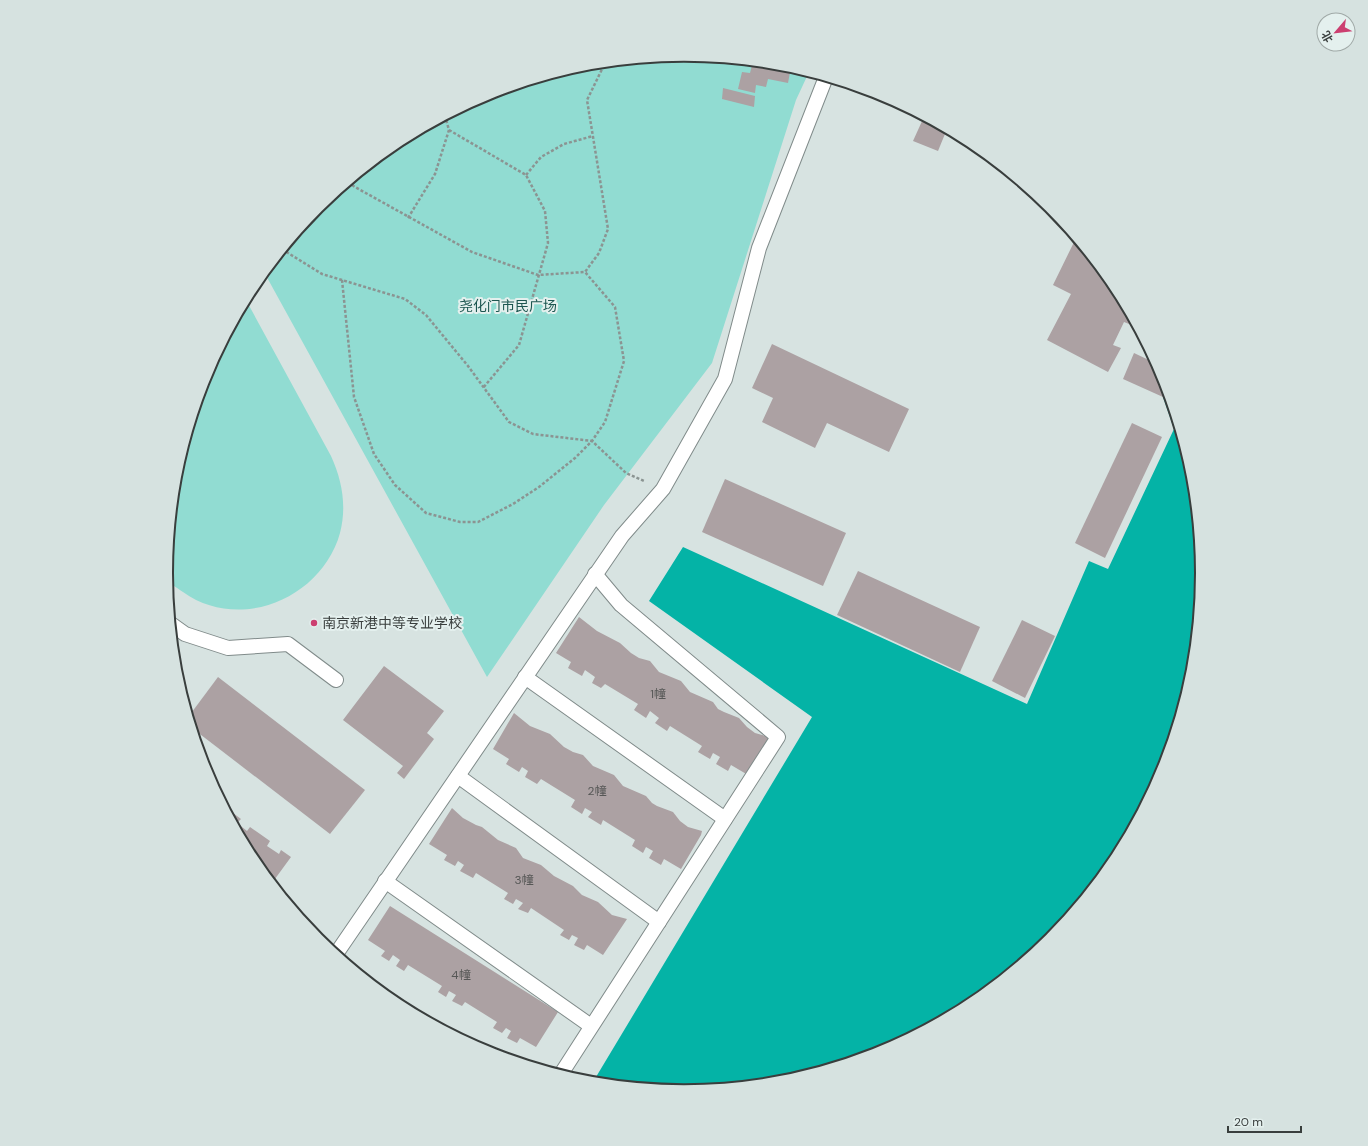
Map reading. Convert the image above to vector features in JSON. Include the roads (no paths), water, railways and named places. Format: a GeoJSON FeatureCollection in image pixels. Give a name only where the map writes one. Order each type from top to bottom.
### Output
{"type":"FeatureCollection","features":[{"type":"Feature","properties":{"kind":"lane"},"geometry":{"type":"LineString","coordinates":[[339,949],[622,536],[663,489],[725,380],[759,248],[824,82]]}},
{"type":"Feature","properties":{"kind":"lane"},"geometry":{"type":"LineString","coordinates":[[564,1070],[778,737],[621,605],[596,574]]}},
{"type":"Feature","properties":{"kind":"lane"},"geometry":{"type":"LineString","coordinates":[[176,627],[185,634],[228,648],[288,644],[336,680]]}},
{"type":"Feature","properties":{"kind":"lane"},"geometry":{"type":"LineString","coordinates":[[525,677],[725,820]]}},
{"type":"Feature","properties":{"kind":"lane"},"geometry":{"type":"LineString","coordinates":[[458,776],[659,922]]}},
{"type":"Feature","properties":{"kind":"lane"},"geometry":{"type":"LineString","coordinates":[[385,881],[591,1026]]}},
{"type":"Feature","properties":{"kind":"place","name":"南京新港中等专业学校"},"geometry":{"type":"Point","coordinates":[314,623]}},
{"type":"Feature","properties":{"kind":"park label","name":"尧化门市民广场"},"geometry":{"type":"Point","coordinates":[508,306]}}]}
